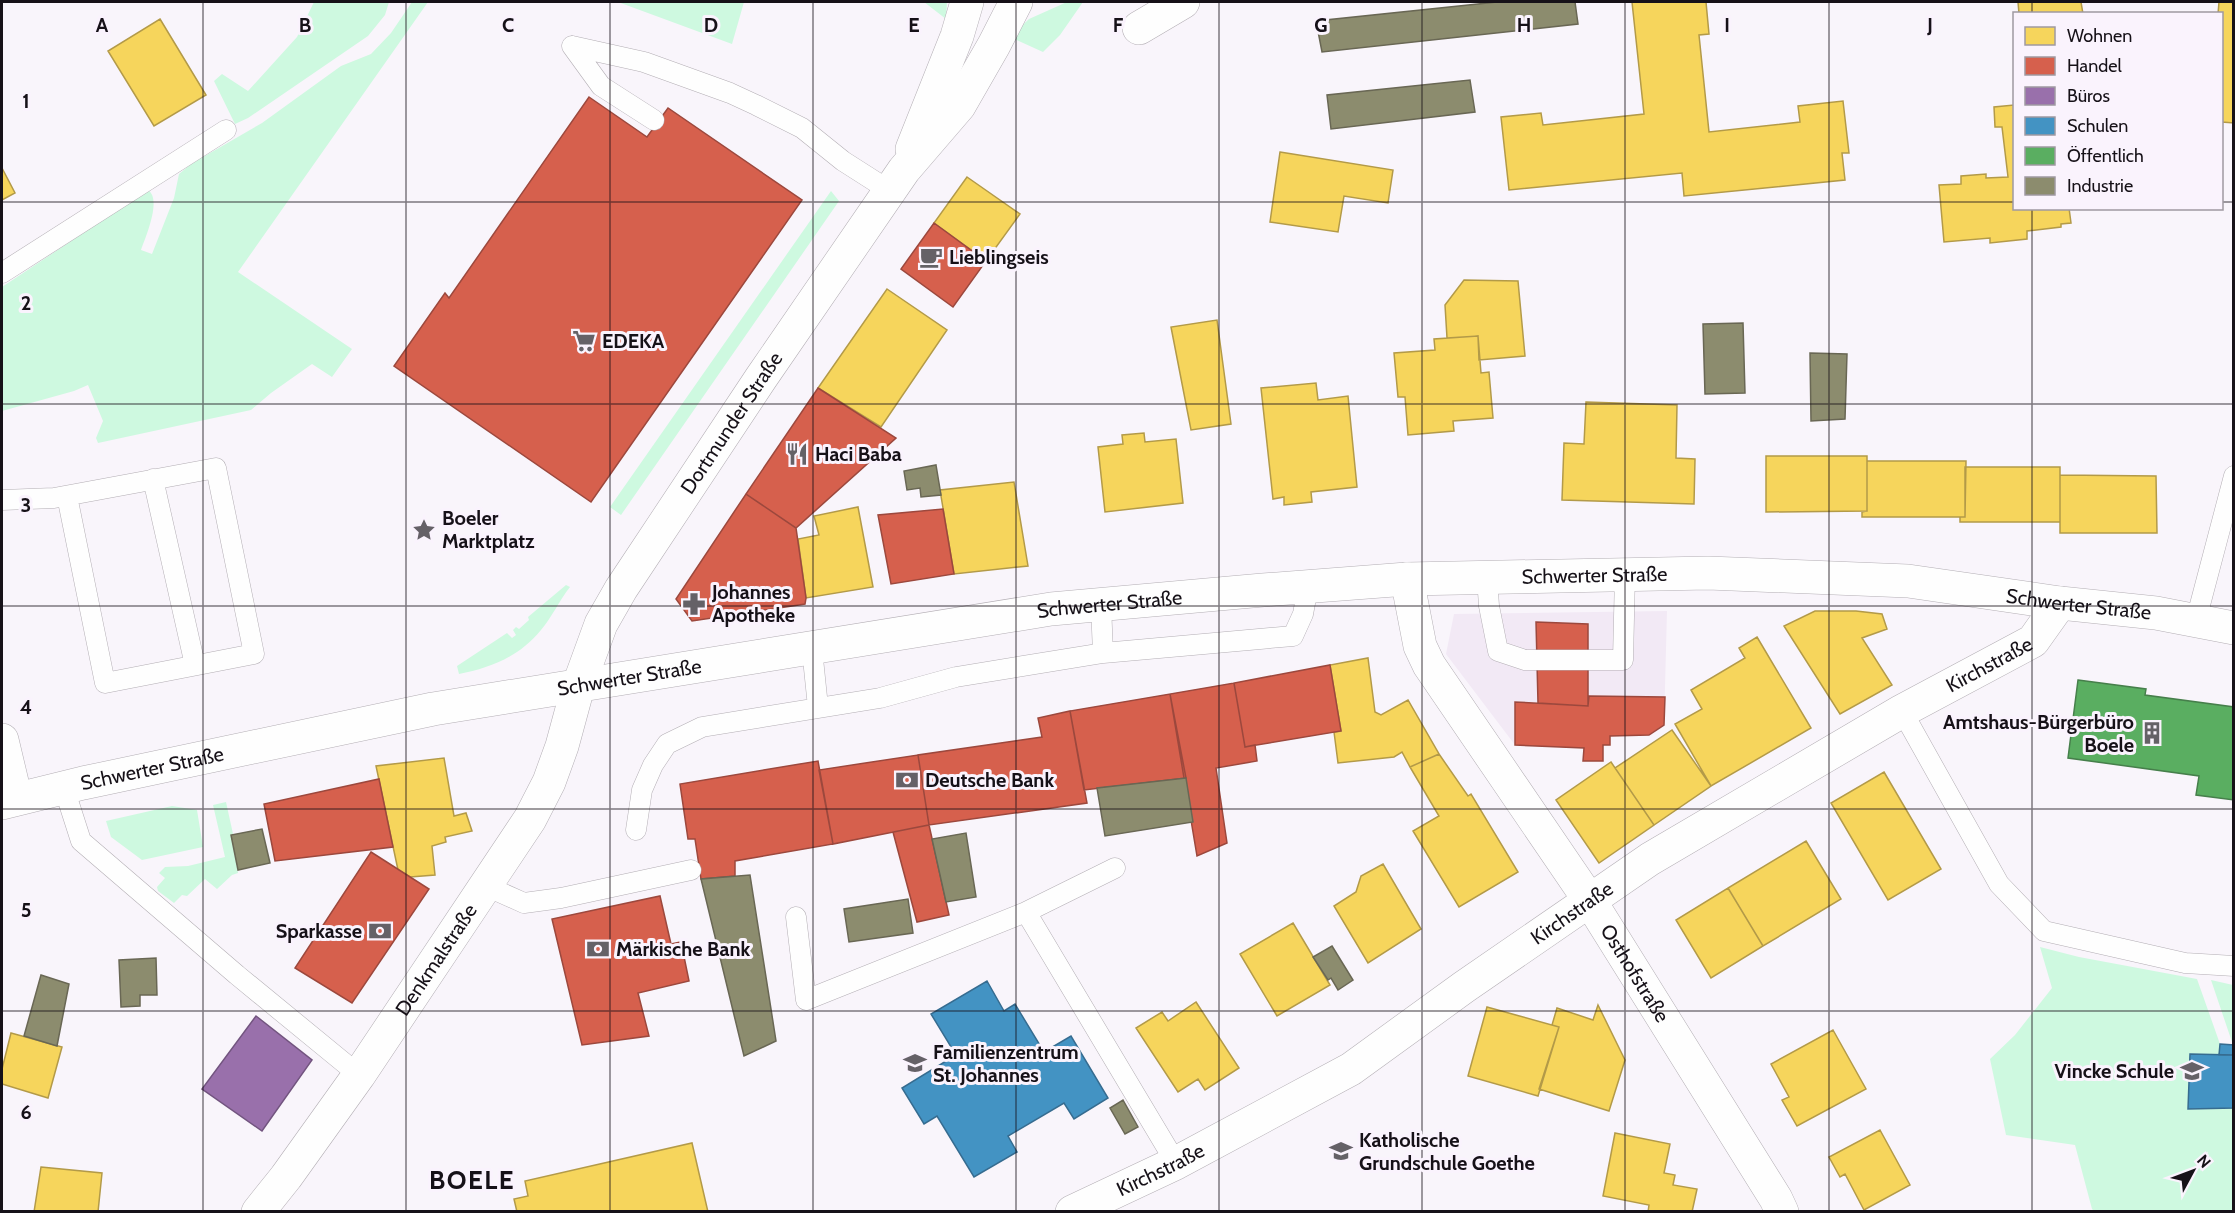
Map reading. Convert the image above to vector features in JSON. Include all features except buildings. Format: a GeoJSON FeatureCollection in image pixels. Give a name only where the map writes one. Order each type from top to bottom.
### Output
{"type":"FeatureCollection","features":[{"type":"Feature","properties":{"kind":"street","name":"Dortmunder Straße"},"geometry":{"type":"LineString","coordinates":[[897,181],[957,36],[968,2]]}},
{"type":"Feature","properties":{"kind":"street","name":"Dortmunder Straße"},"geometry":{"type":"LineString","coordinates":[[578,687],[601,624],[621,589],[761,378],[897,181],[959,106],[1016,2]]}},
{"type":"Feature","properties":{"kind":"street"},"geometry":{"type":"LineString","coordinates":[[1139,28],[1183,2]]}},
{"type":"Feature","properties":{"kind":"street","name":"Schwerter Straße"},"geometry":{"type":"LineString","coordinates":[[9,801],[404,714],[1051,609],[1407,579],[1708,573],[1908,581],[2196,620],[2234,628]]}},
{"type":"Feature","properties":{"kind":"street","name":"Osthofstraße"},"geometry":{"type":"LineString","coordinates":[[1407,579],[1420,646],[1429,665],[1590,901],[1782,1212]]}},
{"type":"Feature","properties":{"kind":"street","name":"Kirchstraße"},"geometry":{"type":"LineString","coordinates":[[1072,1212],[1176,1163],[1351,1069],[1464,987],[1650,859],[1902,711],[2033,641],[2060,603]]}},
{"type":"Feature","properties":{"kind":"street","name":"Denkmalstraße"},"geometry":{"type":"LineString","coordinates":[[258,1212],[286,1177],[358,1075],[530,819],[549,782],[562,746],[578,687]]}},
{"type":"Feature","properties":{"kind":"street"},"geometry":{"type":"LineString","coordinates":[[2,740],[9,801]]}},
{"type":"Feature","properties":{"kind":"lane"},"geometry":{"type":"LineString","coordinates":[[654,120],[601,86],[572,46],[644,62],[730,93],[802,128],[843,161],[897,181]]}},
{"type":"Feature","properties":{"kind":"lane"},"geometry":{"type":"LineString","coordinates":[[2,273],[226,130]]}},
{"type":"Feature","properties":{"kind":"lane"},"geometry":{"type":"LineString","coordinates":[[2,500],[54,498],[216,468],[254,654],[105,683],[67,496]]}},
{"type":"Feature","properties":{"kind":"lane"},"geometry":{"type":"LineString","coordinates":[[2196,620],[2234,476]]}},
{"type":"Feature","properties":{"kind":"lane"},"geometry":{"type":"LineString","coordinates":[[153,479],[195,665]]}},
{"type":"Feature","properties":{"kind":"lane"},"geometry":{"type":"LineString","coordinates":[[1488,577],[1489,606],[1498,651],[1525,660],[1623,660],[1625,574]]}},
{"type":"Feature","properties":{"kind":"lane"},"geometry":{"type":"LineString","coordinates":[[636,830],[642,790],[653,765],[667,744],[702,727],[880,698],[956,677],[1103,653],[1293,636],[1303,614],[1308,587]]}},
{"type":"Feature","properties":{"kind":"lane"},"geometry":{"type":"LineString","coordinates":[[1101,605],[1103,653]]}},
{"type":"Feature","properties":{"kind":"lane"},"geometry":{"type":"LineString","coordinates":[[812,649],[818,707]]}},
{"type":"Feature","properties":{"kind":"lane"},"geometry":{"type":"LineString","coordinates":[[1902,711],[1999,884],[2044,931],[2184,963],[2234,966]]}},
{"type":"Feature","properties":{"kind":"lane"},"geometry":{"type":"LineString","coordinates":[[64,788],[81,841],[358,1075]]}},
{"type":"Feature","properties":{"kind":"lane"},"geometry":{"type":"LineString","coordinates":[[796,917],[806,1000],[1026,912],[1115,868]]}},
{"type":"Feature","properties":{"kind":"lane"},"geometry":{"type":"LineString","coordinates":[[486,886],[524,903],[561,898],[692,870]]}},
{"type":"Feature","properties":{"kind":"lane"},"geometry":{"type":"LineString","coordinates":[[1026,912],[1176,1163]]}},
{"type":"Feature","properties":{"kind":"shaded area"},"geometry":{"type":"Polygon","coordinates":[[[1667,611],[1664,725],[1649,735],[1610,736],[1610,745],[1603,745],[1603,761],[1583,761],[1583,748],[1515,745],[1446,654],[1454,614],[1667,611]]]}},
{"type":"Feature","properties":{"kind":"green space"},"geometry":{"type":"Polygon","coordinates":[[[314,2],[389,2],[385,15],[368,36],[248,118],[235,124],[214,81],[222,74],[248,91],[297,37],[314,2]]]}},
{"type":"Feature","properties":{"kind":"green space"},"geometry":{"type":"Polygon","coordinates":[[[412,2],[428,2],[238,272],[352,349],[332,377],[312,364],[251,410],[98,443],[96,438],[103,421],[88,385],[2,411],[2,287],[148,190],[154,201],[149,227],[141,250],[152,254],[174,198],[179,174],[191,164],[262,123],[341,66],[371,54],[391,33],[412,2]]]}},
{"type":"Feature","properties":{"kind":"green space"},"geometry":{"type":"Polygon","coordinates":[[[618,2],[744,2],[732,44],[618,2]]]}},
{"type":"Feature","properties":{"kind":"green space"},"geometry":{"type":"Polygon","coordinates":[[[924,2],[947,2],[946,19],[924,2]]]}},
{"type":"Feature","properties":{"kind":"green space"},"geometry":{"type":"Polygon","coordinates":[[[1067,2],[1083,2],[1060,35],[1043,52],[1010,37],[1029,19],[1067,2]]]}},
{"type":"Feature","properties":{"kind":"green space"},"geometry":{"type":"Polygon","coordinates":[[[831,191],[839,201],[621,515],[610,507],[831,191]]]}},
{"type":"Feature","properties":{"kind":"green space"},"geometry":{"type":"Polygon","coordinates":[[[566,585],[570,587],[549,620],[524,647],[504,660],[459,674],[457,666],[507,633],[512,638],[516,635],[513,630],[516,627],[519,629],[529,620],[528,617],[566,585]]]}},
{"type":"Feature","properties":{"kind":"green space"},"geometry":{"type":"Polygon","coordinates":[[[226,802],[238,873],[232,875],[217,889],[205,879],[187,896],[182,895],[174,903],[158,891],[157,887],[165,878],[159,873],[165,867],[188,866],[225,857],[213,805],[226,802]]]}},
{"type":"Feature","properties":{"kind":"green space"},"geometry":{"type":"Polygon","coordinates":[[[172,806],[197,810],[203,847],[142,860],[111,837],[106,821],[172,806]]]}},
{"type":"Feature","properties":{"kind":"green space"},"geometry":{"type":"Polygon","coordinates":[[[2040,947],[2079,957],[2197,979],[2220,1044],[2219,1055],[2190,1054],[2188,1109],[2233,1108],[2233,1211],[2095,1212],[2092,1209],[2075,1145],[2006,1135],[1990,1059],[2015,1035],[2052,988],[2040,947]]]}},
{"type":"Feature","properties":{"kind":"green space"},"geometry":{"type":"Polygon","coordinates":[[[2211,980],[2233,985],[2233,1045],[2211,980]]]}},
{"type":"Feature","properties":{"kind":"place","name":"Lieblingseis"},"geometry":{"type":"Point","coordinates":[931,257]}},
{"type":"Feature","properties":{"kind":"place","name":"EDEKA"},"geometry":{"type":"Point","coordinates":[584,341]}},
{"type":"Feature","properties":{"kind":"place","name":"Haci Baba"},"geometry":{"type":"Point","coordinates":[797,454]}},
{"type":"Feature","properties":{"kind":"place","name":"Boeler Marktplatz"},"geometry":{"type":"Point","coordinates":[424,530]}},
{"type":"Feature","properties":{"kind":"place","name":"Johannes Apotheke"},"geometry":{"type":"Point","coordinates":[694,604]}},
{"type":"Feature","properties":{"kind":"place","name":"Amtshaus-Bürgerbüro Boele"},"geometry":{"type":"Point","coordinates":[2152,733]}},
{"type":"Feature","properties":{"kind":"place","name":"Deutsche Bank"},"geometry":{"type":"Point","coordinates":[907,780]}},
{"type":"Feature","properties":{"kind":"place","name":"Sparkasse"},"geometry":{"type":"Point","coordinates":[380,931]}},
{"type":"Feature","properties":{"kind":"place","name":"Märkische Bank"},"geometry":{"type":"Point","coordinates":[598,949]}},
{"type":"Feature","properties":{"kind":"place","name":"Familienzentrum St. Johannes"},"geometry":{"type":"Point","coordinates":[915,1063]}},
{"type":"Feature","properties":{"kind":"place","name":"Vincke Schule"},"geometry":{"type":"Point","coordinates":[2192,1071]}},
{"type":"Feature","properties":{"kind":"place","name":"Katholische Grundschule Goethe"},"geometry":{"type":"Point","coordinates":[1341,1151]}},
{"type":"Feature","properties":{"kind":"district","name":"BOELE"},"geometry":{"type":"Point","coordinates":[472,1180]}}]}
